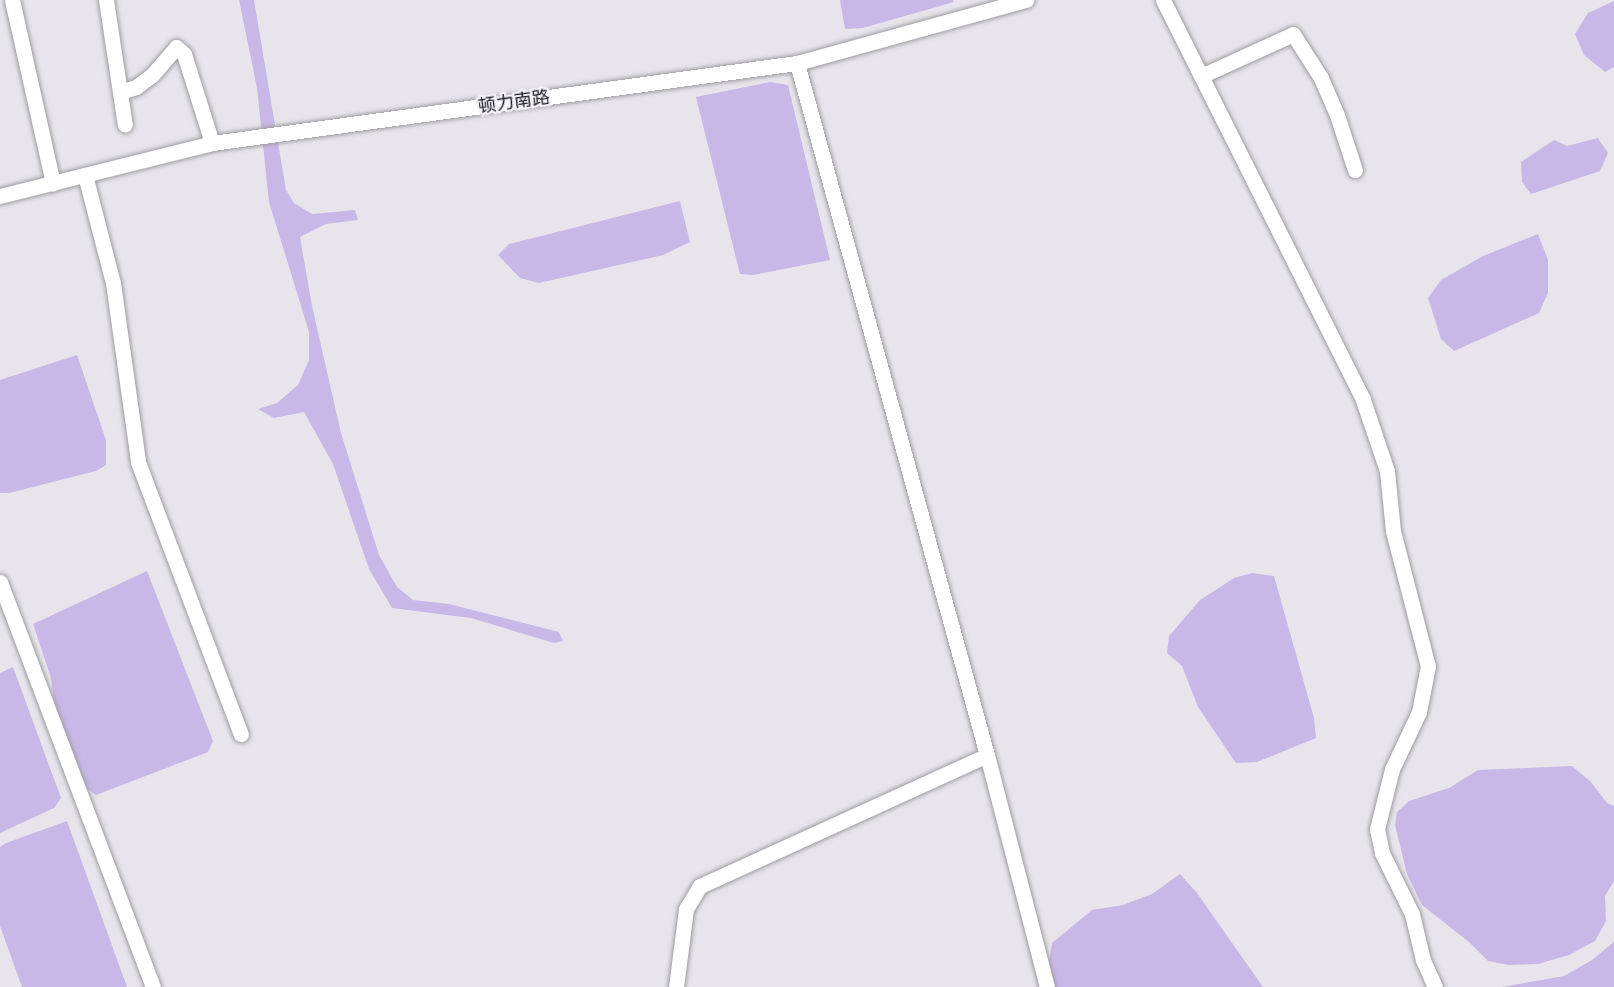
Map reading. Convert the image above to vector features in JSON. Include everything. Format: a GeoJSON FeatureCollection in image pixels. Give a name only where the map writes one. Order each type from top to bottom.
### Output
{"type":"FeatureCollection","features":[{"type":"Feature","properties":{"kind":"street"},"geometry":{"type":"LineString","coordinates":[[12,0],[53,183]]}},
{"type":"Feature","properties":{"kind":"street"},"geometry":{"type":"LineString","coordinates":[[106,0],[125,126]]}},
{"type":"Feature","properties":{"kind":"street","name":"顿力南路"},"geometry":{"type":"LineString","coordinates":[[0,196],[212,142],[797,63],[1026,0]]}},
{"type":"Feature","properties":{"kind":"street"},"geometry":{"type":"LineString","coordinates":[[1163,0],[1364,400],[1387,471],[1393,531],[1428,666],[1419,712],[1392,769],[1377,829],[1382,853],[1412,914],[1423,960],[1435,987]]}},
{"type":"Feature","properties":{"kind":"street"},"geometry":{"type":"LineString","coordinates":[[1202,76],[1293,34],[1321,78],[1337,115],[1354,170]]}},
{"type":"Feature","properties":{"kind":"street"},"geometry":{"type":"LineString","coordinates":[[120,93],[136,87],[152,75],[176,47],[184,54],[212,142]]}},
{"type":"Feature","properties":{"kind":"street"},"geometry":{"type":"LineString","coordinates":[[797,63],[987,755],[1047,987]]}},
{"type":"Feature","properties":{"kind":"street"},"geometry":{"type":"LineString","coordinates":[[86,175],[113,283],[138,462],[241,734]]}},
{"type":"Feature","properties":{"kind":"street"},"geometry":{"type":"LineString","coordinates":[[0,582],[153,987]]}},
{"type":"Feature","properties":{"kind":"street"},"geometry":{"type":"LineString","coordinates":[[676,987],[686,909],[700,886],[987,755]]}},
{"type":"Feature","properties":{"kind":"shaded area"},"geometry":{"type":"Polygon","coordinates":[[[239,0],[254,0],[286,190],[294,203],[312,214],[355,210],[358,220],[326,224],[300,237],[312,306],[341,433],[379,555],[397,587],[413,600],[449,604],[559,632],[563,641],[554,643],[471,618],[392,608],[369,569],[333,464],[304,412],[274,418],[258,409],[277,403],[298,385],[309,360],[309,332],[269,202],[257,88],[239,0]]]}},
{"type":"Feature","properties":{"kind":"shaded area"},"geometry":{"type":"Polygon","coordinates":[[[840,0],[953,0],[954,2],[863,28],[845,29],[840,0]]]}},
{"type":"Feature","properties":{"kind":"shaded area"},"geometry":{"type":"Polygon","coordinates":[[[1614,1],[1614,67],[1605,72],[1584,55],[1575,34],[1588,13],[1614,1]]]}},
{"type":"Feature","properties":{"kind":"shaded area"},"geometry":{"type":"Polygon","coordinates":[[[770,82],[788,85],[830,260],[753,275],[740,274],[696,97],[770,82]]]}},
{"type":"Feature","properties":{"kind":"shaded area"},"geometry":{"type":"Polygon","coordinates":[[[1598,138],[1608,153],[1600,171],[1531,194],[1522,182],[1521,162],[1554,140],[1567,146],[1598,138]]]}},
{"type":"Feature","properties":{"kind":"shaded area"},"geometry":{"type":"Polygon","coordinates":[[[680,201],[690,242],[663,255],[539,283],[520,278],[498,255],[509,244],[680,201]]]}},
{"type":"Feature","properties":{"kind":"shaded area"},"geometry":{"type":"Polygon","coordinates":[[[1538,234],[1548,260],[1548,293],[1539,313],[1454,351],[1441,339],[1428,298],[1441,280],[1483,256],[1538,234]]]}},
{"type":"Feature","properties":{"kind":"shaded area"},"geometry":{"type":"Polygon","coordinates":[[[77,355],[106,440],[106,465],[96,471],[9,493],[0,493],[0,380],[77,355]]]}},
{"type":"Feature","properties":{"kind":"shaded area"},"geometry":{"type":"Polygon","coordinates":[[[147,571],[213,741],[208,752],[96,795],[85,787],[54,702],[51,678],[33,624],[147,571]]]}},
{"type":"Feature","properties":{"kind":"shaded area"},"geometry":{"type":"Polygon","coordinates":[[[1252,573],[1274,576],[1314,718],[1316,738],[1257,762],[1236,763],[1198,707],[1182,666],[1167,653],[1169,636],[1200,600],[1234,578],[1252,573]]]}},
{"type":"Feature","properties":{"kind":"shaded area"},"geometry":{"type":"Polygon","coordinates":[[[13,667],[61,798],[54,808],[0,833],[0,673],[13,667]]]}},
{"type":"Feature","properties":{"kind":"shaded area"},"geometry":{"type":"Polygon","coordinates":[[[1572,766],[1591,782],[1607,803],[1614,806],[1614,881],[1605,896],[1606,921],[1595,941],[1569,955],[1538,964],[1508,965],[1488,961],[1469,942],[1422,905],[1407,874],[1395,825],[1397,812],[1409,801],[1449,788],[1478,770],[1572,766]]]}},
{"type":"Feature","properties":{"kind":"shaded area"},"geometry":{"type":"Polygon","coordinates":[[[67,821],[127,987],[22,987],[0,926],[0,847],[67,821]]]}},
{"type":"Feature","properties":{"kind":"shaded area"},"geometry":{"type":"Polygon","coordinates":[[[1180,874],[1197,893],[1263,987],[1055,987],[1049,962],[1052,943],[1092,910],[1123,905],[1152,894],[1180,874]]]}},
{"type":"Feature","properties":{"kind":"shaded area"},"geometry":{"type":"Polygon","coordinates":[[[1614,942],[1614,987],[1502,987],[1564,976],[1592,960],[1614,942]]]}}]}
